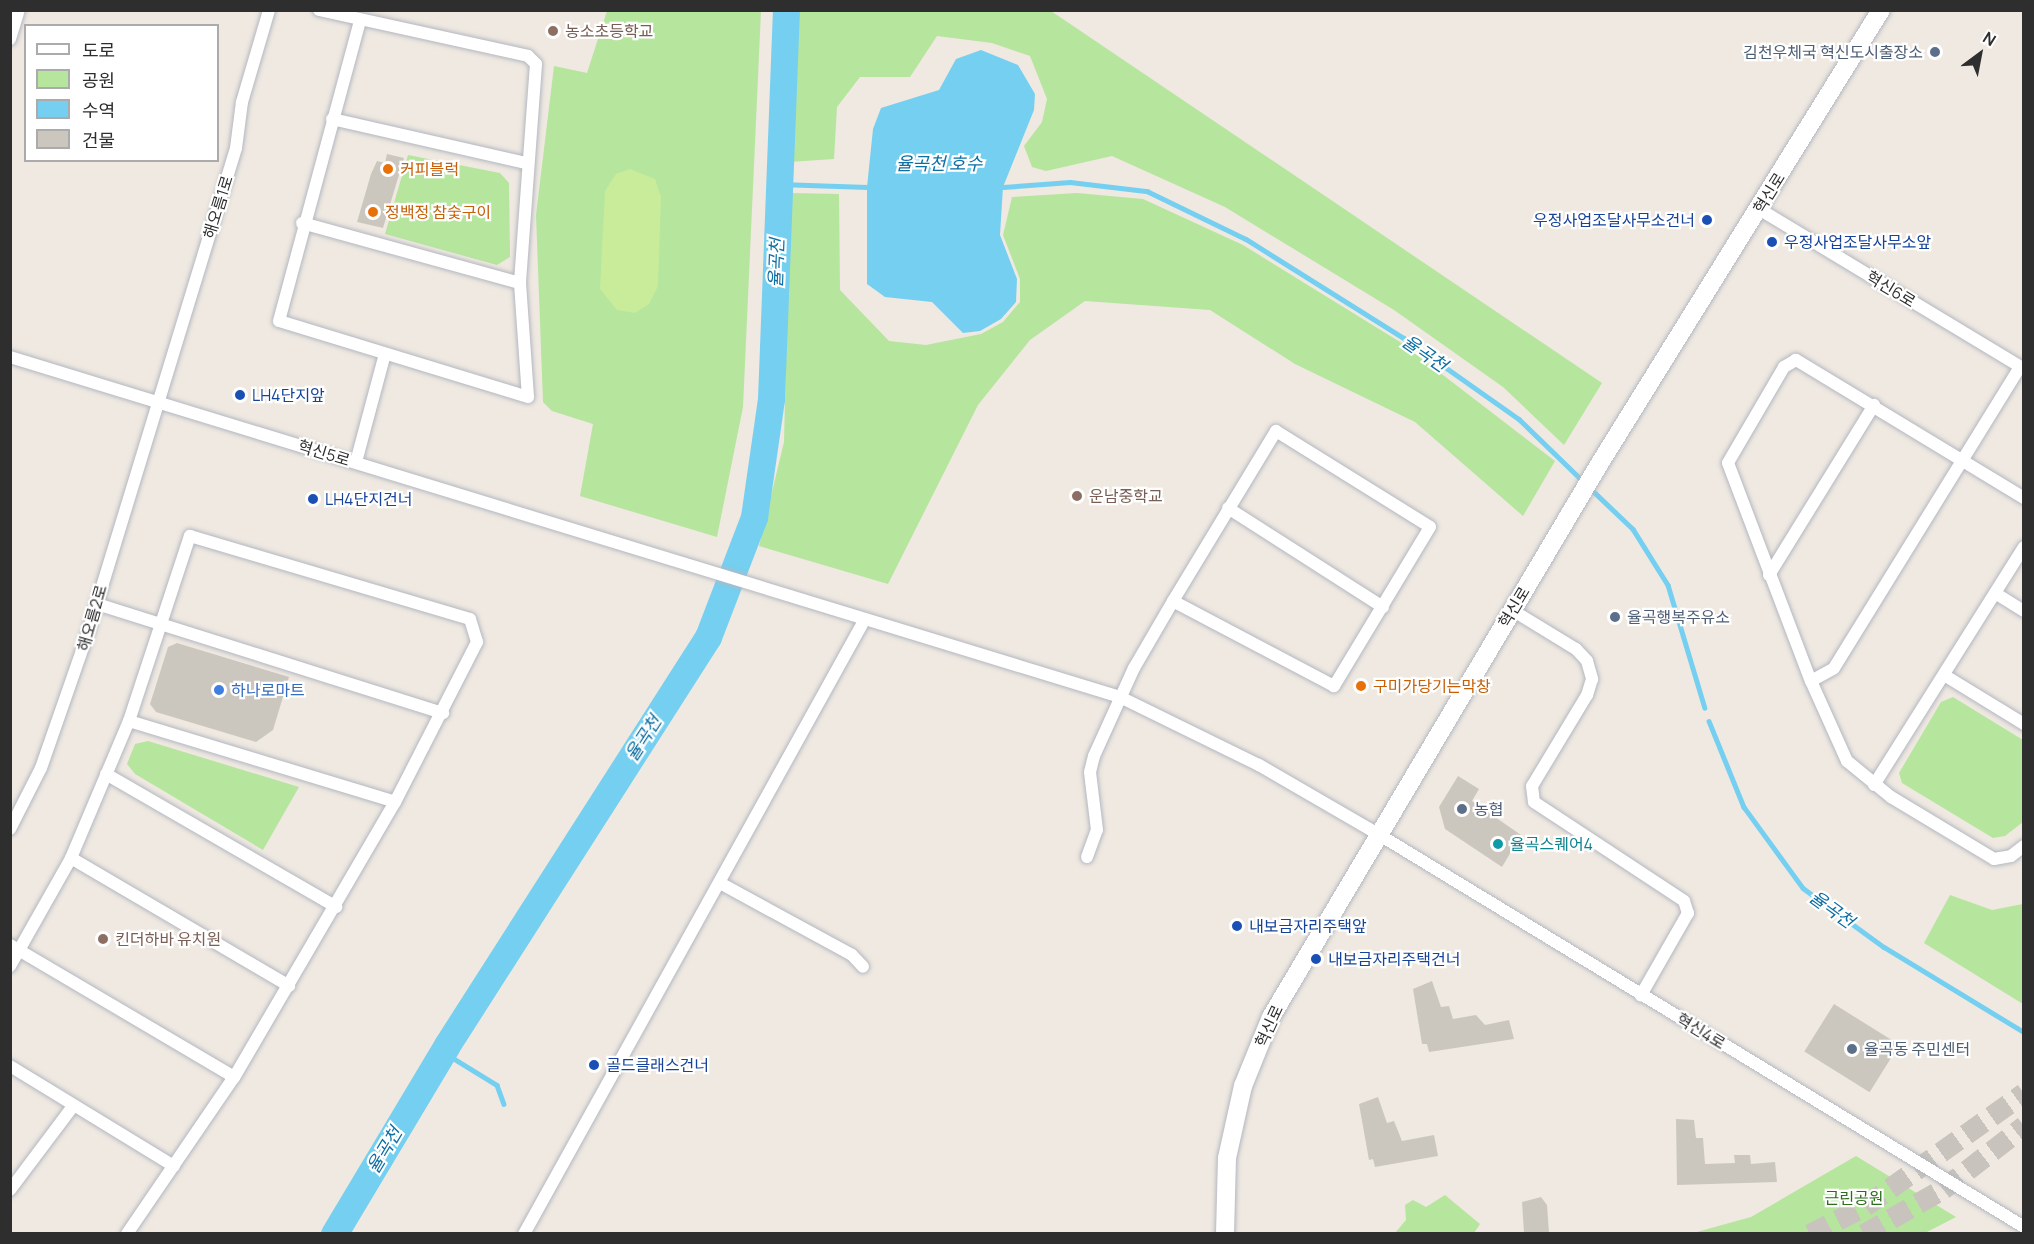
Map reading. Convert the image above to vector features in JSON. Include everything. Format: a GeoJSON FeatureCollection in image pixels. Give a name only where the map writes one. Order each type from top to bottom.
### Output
{"type":"FeatureCollection","features":[{"type":"Feature","properties":{"kind":"main road","name":"혁신로"},"geometry":{"type":"LineString","coordinates":[[1225,1233],[1227,1158],[1243,1086],[1271,1017],[1574,506],[1881,10]]}},
{"type":"Feature","properties":{"kind":"street"},"geometry":{"type":"LineString","coordinates":[[10,39],[19,10]]}},
{"type":"Feature","properties":{"kind":"street","name":"해오름1로"},"geometry":{"type":"LineString","coordinates":[[157,402],[236,148],[242,102],[269,10]]}},
{"type":"Feature","properties":{"kind":"street"},"geometry":{"type":"LineString","coordinates":[[319,10],[360,21],[528,56],[536,64],[538,78],[526,163],[520,283],[528,397],[279,321],[302,223],[360,21]]}},
{"type":"Feature","properties":{"kind":"street"},"geometry":{"type":"LineString","coordinates":[[332,119],[526,163]]}},
{"type":"Feature","properties":{"kind":"street","name":"혁신6로"},"geometry":{"type":"LineString","coordinates":[[1759,209],[2022,368]]}},
{"type":"Feature","properties":{"kind":"street"},"geometry":{"type":"LineString","coordinates":[[302,223],[520,283]]}},
{"type":"Feature","properties":{"kind":"street"},"geometry":{"type":"LineString","coordinates":[[356,462],[385,354]]}},
{"type":"Feature","properties":{"kind":"street","name":"혁신5로"},"geometry":{"type":"LineString","coordinates":[[10,357],[1120,697]]}},
{"type":"Feature","properties":{"kind":"street"},"geometry":{"type":"LineString","coordinates":[[2024,498],[1803,361],[1790,362],[1774,384],[1728,463],[1811,681],[1847,761],[1874,785],[1994,859],[2010,856],[2024,846]]}},
{"type":"Feature","properties":{"kind":"street"},"geometry":{"type":"LineString","coordinates":[[1811,681],[1834,668],[2022,368]]}},
{"type":"Feature","properties":{"kind":"street","name":"해오름2로"},"geometry":{"type":"LineString","coordinates":[[10,829],[62,713],[157,402]]}},
{"type":"Feature","properties":{"kind":"street"},"geometry":{"type":"LineString","coordinates":[[1769,574],[1874,405]]}},
{"type":"Feature","properties":{"kind":"street"},"geometry":{"type":"LineString","coordinates":[[1087,857],[1097,830],[1090,772],[1120,697],[1173,601],[1276,431],[1430,527],[1334,686],[1173,601]]}},
{"type":"Feature","properties":{"kind":"street"},"geometry":{"type":"LineString","coordinates":[[1228,508],[1383,607]]}},
{"type":"Feature","properties":{"kind":"street"},"geometry":{"type":"LineString","coordinates":[[10,966],[15,948],[71,858],[129,721],[190,536],[470,619],[477,642],[443,713],[336,908],[234,1077],[127,1233]]}},
{"type":"Feature","properties":{"kind":"street"},"geometry":{"type":"LineString","coordinates":[[1874,785],[2024,547]]}},
{"type":"Feature","properties":{"kind":"street"},"geometry":{"type":"LineString","coordinates":[[1995,593],[2024,611]]}},
{"type":"Feature","properties":{"kind":"street"},"geometry":{"type":"LineString","coordinates":[[97,604],[443,713]]}},
{"type":"Feature","properties":{"kind":"street"},"geometry":{"type":"LineString","coordinates":[[1512,610],[1576,649],[1587,661],[1592,679],[1587,695],[1532,786],[1534,802],[1684,901],[1688,914],[1641,995]]}},
{"type":"Feature","properties":{"kind":"street"},"geometry":{"type":"LineString","coordinates":[[524,1233],[865,619]]}},
{"type":"Feature","properties":{"kind":"street"},"geometry":{"type":"LineString","coordinates":[[1944,675],[2024,724]]}},
{"type":"Feature","properties":{"kind":"street","name":"혁신4로"},"geometry":{"type":"LineString","coordinates":[[1120,697],[1259,765],[1378,834],[2024,1227]]}},
{"type":"Feature","properties":{"kind":"street"},"geometry":{"type":"LineString","coordinates":[[129,721],[395,802]]}},
{"type":"Feature","properties":{"kind":"street"},"geometry":{"type":"LineString","coordinates":[[106,774],[336,908]]}},
{"type":"Feature","properties":{"kind":"street"},"geometry":{"type":"LineString","coordinates":[[71,858],[289,986]]}},
{"type":"Feature","properties":{"kind":"street"},"geometry":{"type":"LineString","coordinates":[[720,883],[852,955],[863,967]]}},
{"type":"Feature","properties":{"kind":"street"},"geometry":{"type":"LineString","coordinates":[[15,948],[234,1077]]}},
{"type":"Feature","properties":{"kind":"street"},"geometry":{"type":"LineString","coordinates":[[10,1066],[174,1166]]}},
{"type":"Feature","properties":{"kind":"street"},"geometry":{"type":"LineString","coordinates":[[10,1191],[73,1106]]}},
{"type":"Feature","properties":{"kind":"green space"},"geometry":{"type":"Polygon","coordinates":[[[607,11],[761,11],[743,407],[717,537],[580,496],[593,424],[552,411],[543,402],[536,215],[554,66],[587,73],[607,11]]]}},
{"type":"Feature","properties":{"kind":"green space"},"geometry":{"type":"Polygon","coordinates":[[[798,11],[1051,11],[1602,383],[1564,445],[1503,387],[1394,310],[1225,207],[1112,156],[1046,171],[1032,167],[1024,146],[1042,122],[1047,99],[1030,56],[992,43],[937,36],[910,77],[860,77],[837,107],[834,159],[789,162],[798,11]]]}},
{"type":"Feature","properties":{"kind":"green space"},"geometry":{"type":"Polygon","coordinates":[[[408,155],[500,173],[509,183],[510,257],[497,265],[385,234],[408,155]]]}},
{"type":"Feature","properties":{"kind":"green space"},"geometry":{"type":"Polygon","coordinates":[[[630,169],[655,179],[661,197],[658,286],[649,304],[635,313],[617,310],[600,289],[605,191],[616,174],[630,169]]]}},
{"type":"Feature","properties":{"kind":"green space"},"geometry":{"type":"Polygon","coordinates":[[[790,193],[839,194],[840,290],[889,341],[926,345],[981,334],[1003,322],[1020,302],[1020,279],[1003,235],[1012,197],[1077,193],[1143,199],[1243,245],[1400,342],[1555,461],[1523,516],[1415,422],[1295,364],[1210,310],[1085,301],[1030,340],[978,405],[888,584],[759,546],[784,442],[790,193]]]}},
{"type":"Feature","properties":{"kind":"green space"},"geometry":{"type":"Polygon","coordinates":[[[1953,697],[2023,740],[2023,822],[2005,836],[1993,838],[1902,783],[1899,773],[1941,702],[1953,697]]]}},
{"type":"Feature","properties":{"kind":"green space"},"geometry":{"type":"Polygon","coordinates":[[[148,741],[299,787],[263,850],[135,774],[127,764],[135,744],[148,741]]]}},
{"type":"Feature","properties":{"kind":"green space"},"geometry":{"type":"Polygon","coordinates":[[[1950,895],[1992,910],[2023,904],[2023,1004],[1924,943],[1950,895]]]}},
{"type":"Feature","properties":{"kind":"green space","name":"근린공원"},"geometry":{"type":"Polygon","coordinates":[[[1856,1156],[1956,1217],[1925,1233],[1693,1233],[1751,1217],[1856,1156]]]}},
{"type":"Feature","properties":{"kind":"green space"},"geometry":{"type":"Polygon","coordinates":[[[1445,1195],[1480,1224],[1474,1233],[1395,1233],[1406,1220],[1405,1205],[1413,1200],[1426,1207],[1445,1195]]]}},
{"type":"Feature","properties":{"kind":"water","name":"율곡천 호수"},"geometry":{"type":"Polygon","coordinates":[[[981,50],[1018,65],[1035,94],[1034,110],[1003,187],[1000,235],[1017,279],[1016,302],[1001,319],[980,331],[963,333],[932,302],[885,297],[867,284],[867,187],[873,129],[881,108],[939,90],[956,59],[981,50]]]}},
{"type":"Feature","properties":{"kind":"building"},"geometry":{"type":"Polygon","coordinates":[[[387,154],[404,158],[383,228],[357,222],[371,174],[377,161],[385,163],[387,154]]]}},
{"type":"Feature","properties":{"kind":"building","name":"하나로마트"},"geometry":{"type":"Polygon","coordinates":[[[177,643],[289,677],[273,730],[256,742],[156,712],[150,704],[168,647],[177,643]]]}},
{"type":"Feature","properties":{"kind":"building"},"geometry":{"type":"Polygon","coordinates":[[[1458,776],[1479,789],[1472,801],[1521,835],[1502,867],[1445,829],[1439,807],[1458,776]]]}},
{"type":"Feature","properties":{"kind":"building"},"geometry":{"type":"Polygon","coordinates":[[[1432,981],[1441,1007],[1449,1006],[1453,1019],[1476,1015],[1485,1025],[1509,1020],[1514,1039],[1429,1052],[1427,1044],[1422,1044],[1413,989],[1432,981]]]}},
{"type":"Feature","properties":{"kind":"building","name":"율곡동 주민센터"},"geometry":{"type":"Polygon","coordinates":[[[1834,1004],[1899,1045],[1870,1092],[1804,1051],[1834,1004]]]}},
{"type":"Feature","properties":{"kind":"building"},"geometry":{"type":"Polygon","coordinates":[[[1378,1097],[1387,1123],[1394,1121],[1402,1141],[1434,1135],[1438,1156],[1375,1167],[1373,1159],[1369,1160],[1359,1104],[1378,1097]]]}},
{"type":"Feature","properties":{"kind":"building"},"geometry":{"type":"Polygon","coordinates":[[[1676,1119],[1694,1120],[1696,1138],[1703,1138],[1705,1164],[1735,1163],[1734,1155],[1750,1155],[1751,1164],[1775,1162],[1777,1182],[1677,1185],[1676,1119]]]}},
{"type":"Feature","properties":{"kind":"building"},"geometry":{"type":"Polygon","coordinates":[[[1541,1197],[1547,1205],[1549,1233],[1524,1233],[1522,1202],[1541,1197]]]}},
{"type":"Feature","properties":{"kind":"waterway","name":"율곡천"},"geometry":{"type":"LineString","coordinates":[[334,1234],[447,1045],[708,637],[754,517],[771,399],[786,10]]}},
{"type":"Feature","properties":{"kind":"waterway","name":"율곡천"},"geometry":{"type":"LineString","coordinates":[[1003,187],[1070,182],[1147,191],[1246,239],[1404,338],[1519,419],[1583,481]]}},
{"type":"Feature","properties":{"kind":"waterway","name":"율곡천"},"geometry":{"type":"LineString","coordinates":[[779,184],[867,187]]}},
{"type":"Feature","properties":{"kind":"waterway","name":"율곡천"},"geometry":{"type":"LineString","coordinates":[[1591,489],[1633,529],[1668,585],[1705,708]]}},
{"type":"Feature","properties":{"kind":"waterway","name":"율곡천"},"geometry":{"type":"LineString","coordinates":[[1709,721],[1744,807],[1803,888],[1884,947],[2024,1032]]}},
{"type":"Feature","properties":{"kind":"waterway"},"geometry":{"type":"LineString","coordinates":[[443,1052],[497,1085],[504,1104]]}},
{"type":"Feature","properties":{"kind":"tunnel"},"geometry":{"type":"LineString","coordinates":[[1810,1234],[1865,1206],[2024,1093]]}},
{"type":"Feature","properties":{"kind":"tunnel"},"geometry":{"type":"LineString","coordinates":[[1864,1234],[1943,1189],[2024,1126]]}},
{"type":"Feature","properties":{"kind":"place","name":"농소초등학교"},"geometry":{"type":"Point","coordinates":[553,31]}},
{"type":"Feature","properties":{"kind":"place","name":"김천우체국 혁신도시출장소"},"geometry":{"type":"Point","coordinates":[1935,52]}},
{"type":"Feature","properties":{"kind":"place","name":"커피블럭"},"geometry":{"type":"Point","coordinates":[388,169]}},
{"type":"Feature","properties":{"kind":"place","name":"정백정 참숯구이"},"geometry":{"type":"Point","coordinates":[373,212]}},
{"type":"Feature","properties":{"kind":"place","name":"우정사업조달사무소건너"},"geometry":{"type":"Point","coordinates":[1707,220]}},
{"type":"Feature","properties":{"kind":"place","name":"우정사업조달사무소앞"},"geometry":{"type":"Point","coordinates":[1772,242]}},
{"type":"Feature","properties":{"kind":"place","name":"LH4단지앞"},"geometry":{"type":"Point","coordinates":[240,395]}},
{"type":"Feature","properties":{"kind":"place","name":"운남중학교"},"geometry":{"type":"Point","coordinates":[1077,496]}},
{"type":"Feature","properties":{"kind":"place","name":"LH4단지건너"},"geometry":{"type":"Point","coordinates":[313,499]}},
{"type":"Feature","properties":{"kind":"place","name":"율곡행복주유소"},"geometry":{"type":"Point","coordinates":[1615,617]}},
{"type":"Feature","properties":{"kind":"place","name":"구미가당기는막창"},"geometry":{"type":"Point","coordinates":[1361,686]}},
{"type":"Feature","properties":{"kind":"place","name":"하나로마트"},"geometry":{"type":"Point","coordinates":[219,690]}},
{"type":"Feature","properties":{"kind":"place","name":"농협"},"geometry":{"type":"Point","coordinates":[1462,809]}},
{"type":"Feature","properties":{"kind":"place","name":"율곡스퀘어4"},"geometry":{"type":"Point","coordinates":[1498,844]}},
{"type":"Feature","properties":{"kind":"place","name":"내보금자리주택앞"},"geometry":{"type":"Point","coordinates":[1237,926]}},
{"type":"Feature","properties":{"kind":"place","name":"킨더하바 유치원"},"geometry":{"type":"Point","coordinates":[103,939]}},
{"type":"Feature","properties":{"kind":"place","name":"내보금자리주택건너"},"geometry":{"type":"Point","coordinates":[1316,959]}},
{"type":"Feature","properties":{"kind":"place","name":"율곡동 주민센터"},"geometry":{"type":"Point","coordinates":[1852,1049]}},
{"type":"Feature","properties":{"kind":"place","name":"골드클래스건너"},"geometry":{"type":"Point","coordinates":[594,1065]}}]}
